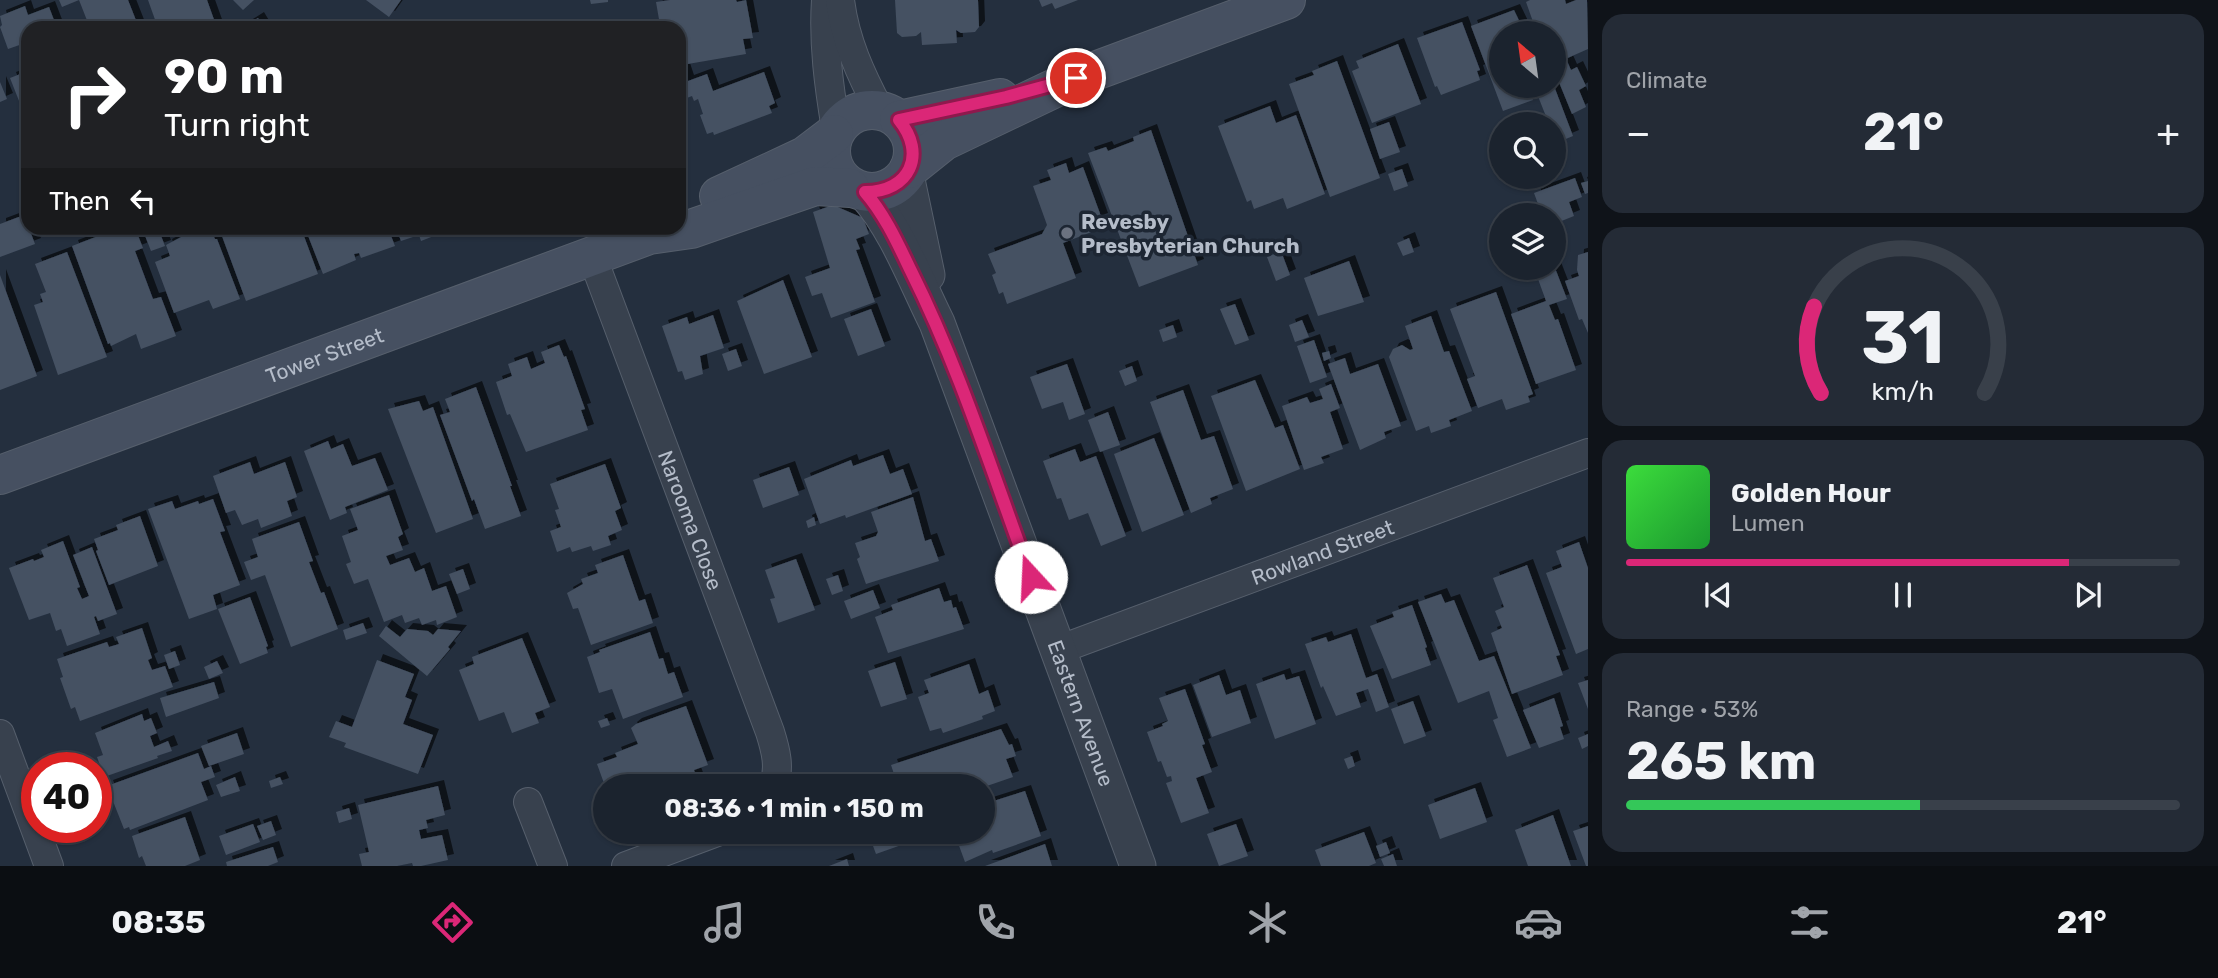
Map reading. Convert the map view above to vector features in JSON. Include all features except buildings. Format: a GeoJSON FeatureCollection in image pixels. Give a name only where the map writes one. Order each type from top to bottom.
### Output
{"type":"FeatureCollection","features":[{"type":"Feature","properties":{"kind":"main road"},"geometry":{"type":"LineString","coordinates":[[907,172],[912,162],[913,146],[908,131],[890,116],[870,110],[855,113],[835,132],[830,149],[832,164],[839,178],[858,190],[881,192],[895,186],[907,172],[944,141],[1076,78],[1286,0]]}},
{"type":"Feature","properties":{"kind":"main road"},"geometry":{"type":"LineString","coordinates":[[890,116],[1006,97],[1076,78]]}},
{"type":"Feature","properties":{"kind":"main road","name":"Tower Street"},"geometry":{"type":"LineString","coordinates":[[686,215],[805,156],[835,132]]}},
{"type":"Feature","properties":{"kind":"main road","name":"Tower Street"},"geometry":{"type":"LineString","coordinates":[[686,228],[815,186],[858,190]]}},
{"type":"Feature","properties":{"kind":"main road","name":"Tower Street"},"geometry":{"type":"LineString","coordinates":[[0,475],[592,256],[642,235]]}},
{"type":"Feature","properties":{"kind":"street"},"geometry":{"type":"LineString","coordinates":[[826,0],[825,22],[835,132]]}},
{"type":"Feature","properties":{"kind":"street"},"geometry":{"type":"LineString","coordinates":[[840,0],[848,42],[863,79],[890,116]]}},
{"type":"Feature","properties":{"kind":"street","name":"Eastern Avenue"},"geometry":{"type":"LineString","coordinates":[[907,172],[937,323]]}},
{"type":"Feature","properties":{"kind":"street","name":"Eastern Avenue"},"geometry":{"type":"LineString","coordinates":[[858,190],[876,204],[937,323],[1138,866]]}},
{"type":"Feature","properties":{"kind":"street","name":"Narooma Close"},"geometry":{"type":"LineString","coordinates":[[592,256],[771,732],[777,774]]}},
{"type":"Feature","properties":{"kind":"street","name":"Rowland Street"},"geometry":{"type":"LineString","coordinates":[[1058,650],[1588,453]]}},
{"type":"Feature","properties":{"kind":"street"},"geometry":{"type":"LineString","coordinates":[[0,734],[49,866]]}},
{"type":"Feature","properties":{"kind":"street"},"geometry":{"type":"LineString","coordinates":[[528,802],[553,866]]}},
{"type":"Feature","properties":{"kind":"street"},"geometry":{"type":"LineString","coordinates":[[626,866],[685,844]]}},
{"type":"Feature","properties":{"kind":"place","name":"Revesby Presbyterian Church"},"geometry":{"type":"Point","coordinates":[1067,233]}},
{"type":"Feature","properties":{"kind":"route"},"geometry":{"type":"LineString","coordinates":[[1031,577],[937,323],[876,204],[865,192],[881,192],[895,186],[906,176],[912,162],[913,146],[908,131],[899,120],[1006,97],[1076,78]]}}]}
